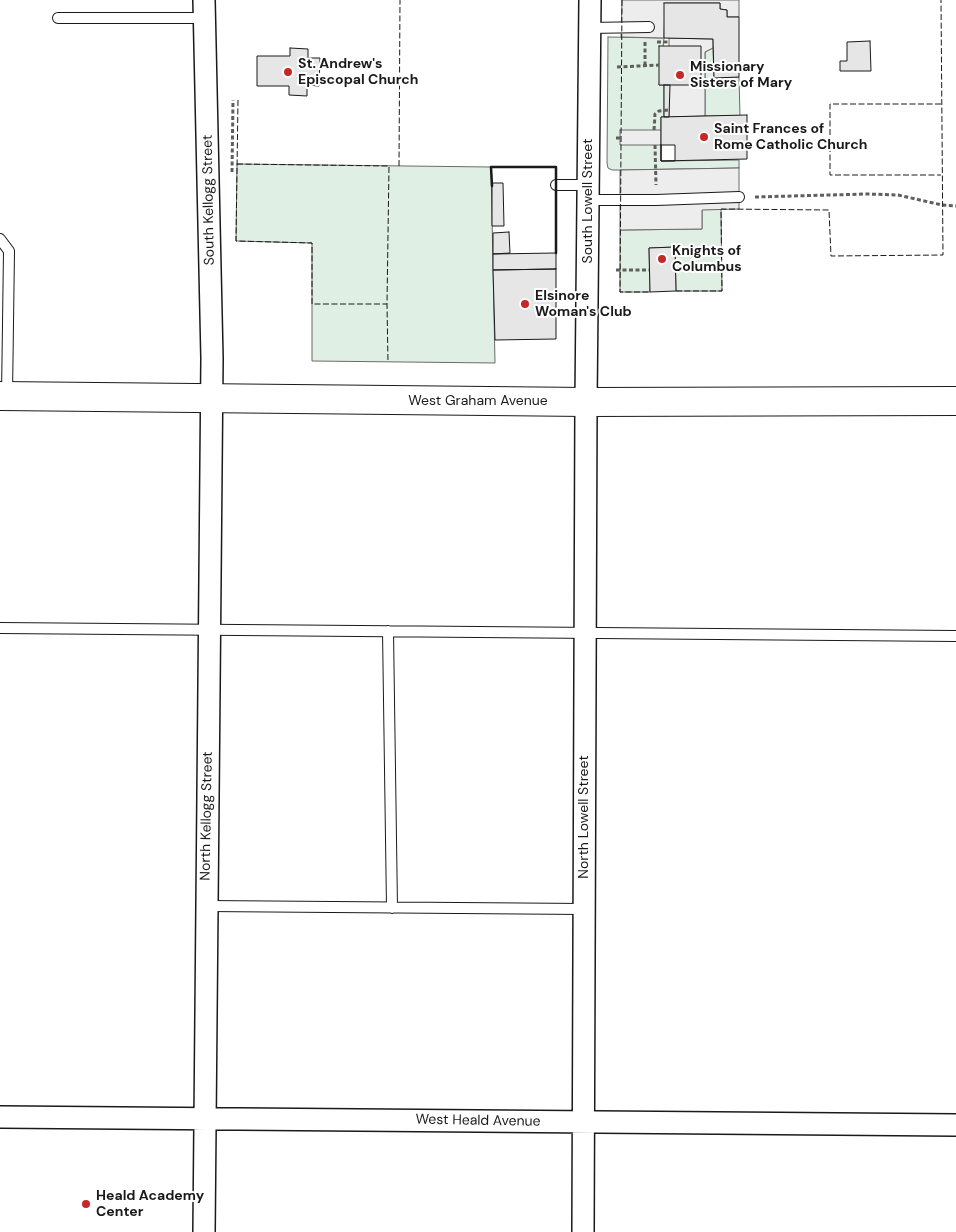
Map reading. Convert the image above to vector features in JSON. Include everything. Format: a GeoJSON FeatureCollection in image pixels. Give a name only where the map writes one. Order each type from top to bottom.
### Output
{"type":"FeatureCollection","features":[{"type":"Feature","properties":{"kind":"main road","name":"West Graham Avenue"},"geometry":{"type":"LineString","coordinates":[[3,396],[586,402],[956,401]]}},
{"type":"Feature","properties":{"kind":"street","name":"South Lowell Street"},"geometry":{"type":"LineString","coordinates":[[586,402],[590,0]]}},
{"type":"Feature","properties":{"kind":"street","name":"South Kellogg Street"},"geometry":{"type":"LineString","coordinates":[[204,9],[212,358],[211,399]]}},
{"type":"Feature","properties":{"kind":"street","name":"North Kellogg Street"},"geometry":{"type":"LineString","coordinates":[[204,1232],[211,399]]}},
{"type":"Feature","properties":{"kind":"street","name":"North Lowell Street"},"geometry":{"type":"LineString","coordinates":[[583,1232],[586,402]]}},
{"type":"Feature","properties":{"kind":"street","name":"West Heald Avenue"},"geometry":{"type":"LineString","coordinates":[[0,1117],[956,1125]]}},
{"type":"Feature","properties":{"kind":"lane"},"geometry":{"type":"LineString","coordinates":[[58,18],[204,9]]}},
{"type":"Feature","properties":{"kind":"lane"},"geometry":{"type":"LineString","coordinates":[[590,28],[647,27]]}},
{"type":"Feature","properties":{"kind":"lane"},"geometry":{"type":"LineString","coordinates":[[556,185],[588,192],[656,200],[739,197]]}},
{"type":"Feature","properties":{"kind":"lane"},"geometry":{"type":"LineString","coordinates":[[0,239],[9,251],[3,396]]}},
{"type":"Feature","properties":{"kind":"lane"},"geometry":{"type":"LineString","coordinates":[[0,628],[956,636]]}},
{"type":"Feature","properties":{"kind":"lane"},"geometry":{"type":"LineString","coordinates":[[388,631],[392,908]]}},
{"type":"Feature","properties":{"kind":"lane"},"geometry":{"type":"LineString","coordinates":[[206,906],[584,909]]}},
{"type":"Feature","properties":{"kind":"path"},"geometry":{"type":"LineString","coordinates":[[646,66],[647,27]]}},
{"type":"Feature","properties":{"kind":"path"},"geometry":{"type":"LineString","coordinates":[[616,66],[659,65]]}},
{"type":"Feature","properties":{"kind":"path"},"geometry":{"type":"LineString","coordinates":[[654,130],[655,114],[659,111],[670,110]]}},
{"type":"Feature","properties":{"kind":"path"},"geometry":{"type":"LineString","coordinates":[[655,145],[656,200]]}},
{"type":"Feature","properties":{"kind":"path"},"geometry":{"type":"LineString","coordinates":[[739,197],[898,195],[942,206],[956,206]]}},
{"type":"Feature","properties":{"kind":"path"},"geometry":{"type":"LineString","coordinates":[[616,270],[649,270]]}},
{"type":"Feature","properties":{"kind":"green space"},"geometry":{"type":"Polygon","coordinates":[[[608,37],[664,38],[659,85],[664,85],[664,117],[661,117],[661,161],[739,160],[739,168],[612,170],[608,168],[608,37]]]}},
{"type":"Feature","properties":{"kind":"green space"},"geometry":{"type":"Polygon","coordinates":[[[713,48],[714,78],[739,77],[740,116],[705,116],[705,52],[713,48]]]}},
{"type":"Feature","properties":{"kind":"green space"},"geometry":{"type":"Polygon","coordinates":[[[237,164],[491,167],[495,363],[312,361],[312,243],[236,241],[237,164]]]}},
{"type":"Feature","properties":{"kind":"green space"},"geometry":{"type":"Polygon","coordinates":[[[702,209],[721,209],[722,291],[676,291],[675,247],[649,248],[650,292],[620,292],[620,230],[702,229],[702,209]]]}},
{"type":"Feature","properties":{"kind":"shaded area"},"geometry":{"type":"Polygon","coordinates":[[[622,0],[739,0],[739,17],[727,17],[727,10],[720,9],[720,3],[665,3],[664,38],[621,37],[622,0]]]}},
{"type":"Feature","properties":{"kind":"shaded area"},"geometry":{"type":"Polygon","coordinates":[[[669,38],[713,39],[713,48],[705,52],[705,116],[669,117],[669,38]]]}},
{"type":"Feature","properties":{"kind":"shaded area"},"geometry":{"type":"Polygon","coordinates":[[[620,130],[661,130],[661,145],[620,145],[620,130]]]}},
{"type":"Feature","properties":{"kind":"shaded area"},"geometry":{"type":"Polygon","coordinates":[[[739,168],[739,209],[702,210],[702,229],[620,230],[620,170],[739,168]]]}},
{"type":"Feature","properties":{"kind":"building"},"geometry":{"type":"Polygon","coordinates":[[[664,3],[720,3],[720,9],[727,10],[727,17],[739,17],[739,77],[714,78],[713,39],[664,38],[664,3]]]}},
{"type":"Feature","properties":{"kind":"building"},"geometry":{"type":"Polygon","coordinates":[[[870,41],[871,71],[840,71],[840,61],[847,61],[847,42],[870,41]]]}},
{"type":"Feature","properties":{"kind":"building","name":"Missionary Sisters of Mary"},"geometry":{"type":"Polygon","coordinates":[[[659,46],[701,46],[701,85],[659,85],[659,46]]]}},
{"type":"Feature","properties":{"kind":"building","name":"St. Andrew's Episcopal Church"},"geometry":{"type":"Polygon","coordinates":[[[290,48],[308,49],[308,58],[320,58],[319,86],[307,85],[307,96],[289,95],[289,86],[257,86],[257,56],[290,56],[290,48]]]}},
{"type":"Feature","properties":{"kind":"building"},"geometry":{"type":"Polygon","coordinates":[[[664,85],[670,85],[669,117],[664,117],[664,85]]]}},
{"type":"Feature","properties":{"kind":"building","name":"Saint Frances of Rome Catholic Church"},"geometry":{"type":"Polygon","coordinates":[[[747,115],[747,159],[661,161],[661,117],[747,115]]]}},
{"type":"Feature","properties":{"kind":"building"},"geometry":{"type":"Polygon","coordinates":[[[661,145],[675,145],[675,161],[661,161],[661,145]]]}},
{"type":"Feature","properties":{"kind":"building"},"geometry":{"type":"Polygon","coordinates":[[[492,183],[503,183],[504,226],[492,226],[492,183]]]}},
{"type":"Feature","properties":{"kind":"building"},"geometry":{"type":"Polygon","coordinates":[[[509,232],[510,253],[493,254],[493,233],[509,232]]]}},
{"type":"Feature","properties":{"kind":"building","name":"Knights of Columbus"},"geometry":{"type":"Polygon","coordinates":[[[675,247],[676,291],[650,292],[649,248],[675,247]]]}},
{"type":"Feature","properties":{"kind":"building"},"geometry":{"type":"Polygon","coordinates":[[[556,253],[556,269],[493,270],[493,254],[556,253]]]}},
{"type":"Feature","properties":{"kind":"building","name":"Elsinore Woman's Club"},"geometry":{"type":"Polygon","coordinates":[[[556,269],[556,339],[495,340],[493,270],[556,269]]]}},
{"type":"Feature","properties":{"kind":"fence"},"geometry":{"type":"LineString","coordinates":[[399,166],[400,0]]}},
{"type":"Feature","properties":{"kind":"fence"},"geometry":{"type":"LineString","coordinates":[[622,0],[620,292],[650,292]]}},
{"type":"Feature","properties":{"kind":"fence"},"geometry":{"type":"LineString","coordinates":[[676,291],[722,291],[721,209],[829,210],[831,256],[943,255],[941,0]]}},
{"type":"Feature","properties":{"kind":"fence"},"geometry":{"type":"LineString","coordinates":[[238,100],[236,241],[312,243],[312,304],[387,304]]}},
{"type":"Feature","properties":{"kind":"fence"},"geometry":{"type":"LineString","coordinates":[[941,104],[830,104],[830,175],[941,175]]}},
{"type":"Feature","properties":{"kind":"fence"},"geometry":{"type":"LineString","coordinates":[[237,164],[389,166],[388,362]]}},
{"type":"Feature","properties":{"kind":"wall"},"geometry":{"type":"LineString","coordinates":[[492,186],[491,167],[556,167],[556,253]]}},
{"type":"Feature","properties":{"kind":"place","name":"St. Andrew's Episcopal Church"},"geometry":{"type":"Point","coordinates":[288,72]}},
{"type":"Feature","properties":{"kind":"place","name":"Missionary Sisters of Mary"},"geometry":{"type":"Point","coordinates":[680,75]}},
{"type":"Feature","properties":{"kind":"place","name":"Saint Frances of Rome Catholic Church"},"geometry":{"type":"Point","coordinates":[704,137]}},
{"type":"Feature","properties":{"kind":"place","name":"Knights of Columbus"},"geometry":{"type":"Point","coordinates":[662,259]}},
{"type":"Feature","properties":{"kind":"place","name":"Elsinore Woman's Club"},"geometry":{"type":"Point","coordinates":[525,304]}},
{"type":"Feature","properties":{"kind":"place","name":"Heald Academy Center"},"geometry":{"type":"Point","coordinates":[86,1204]}}]}
